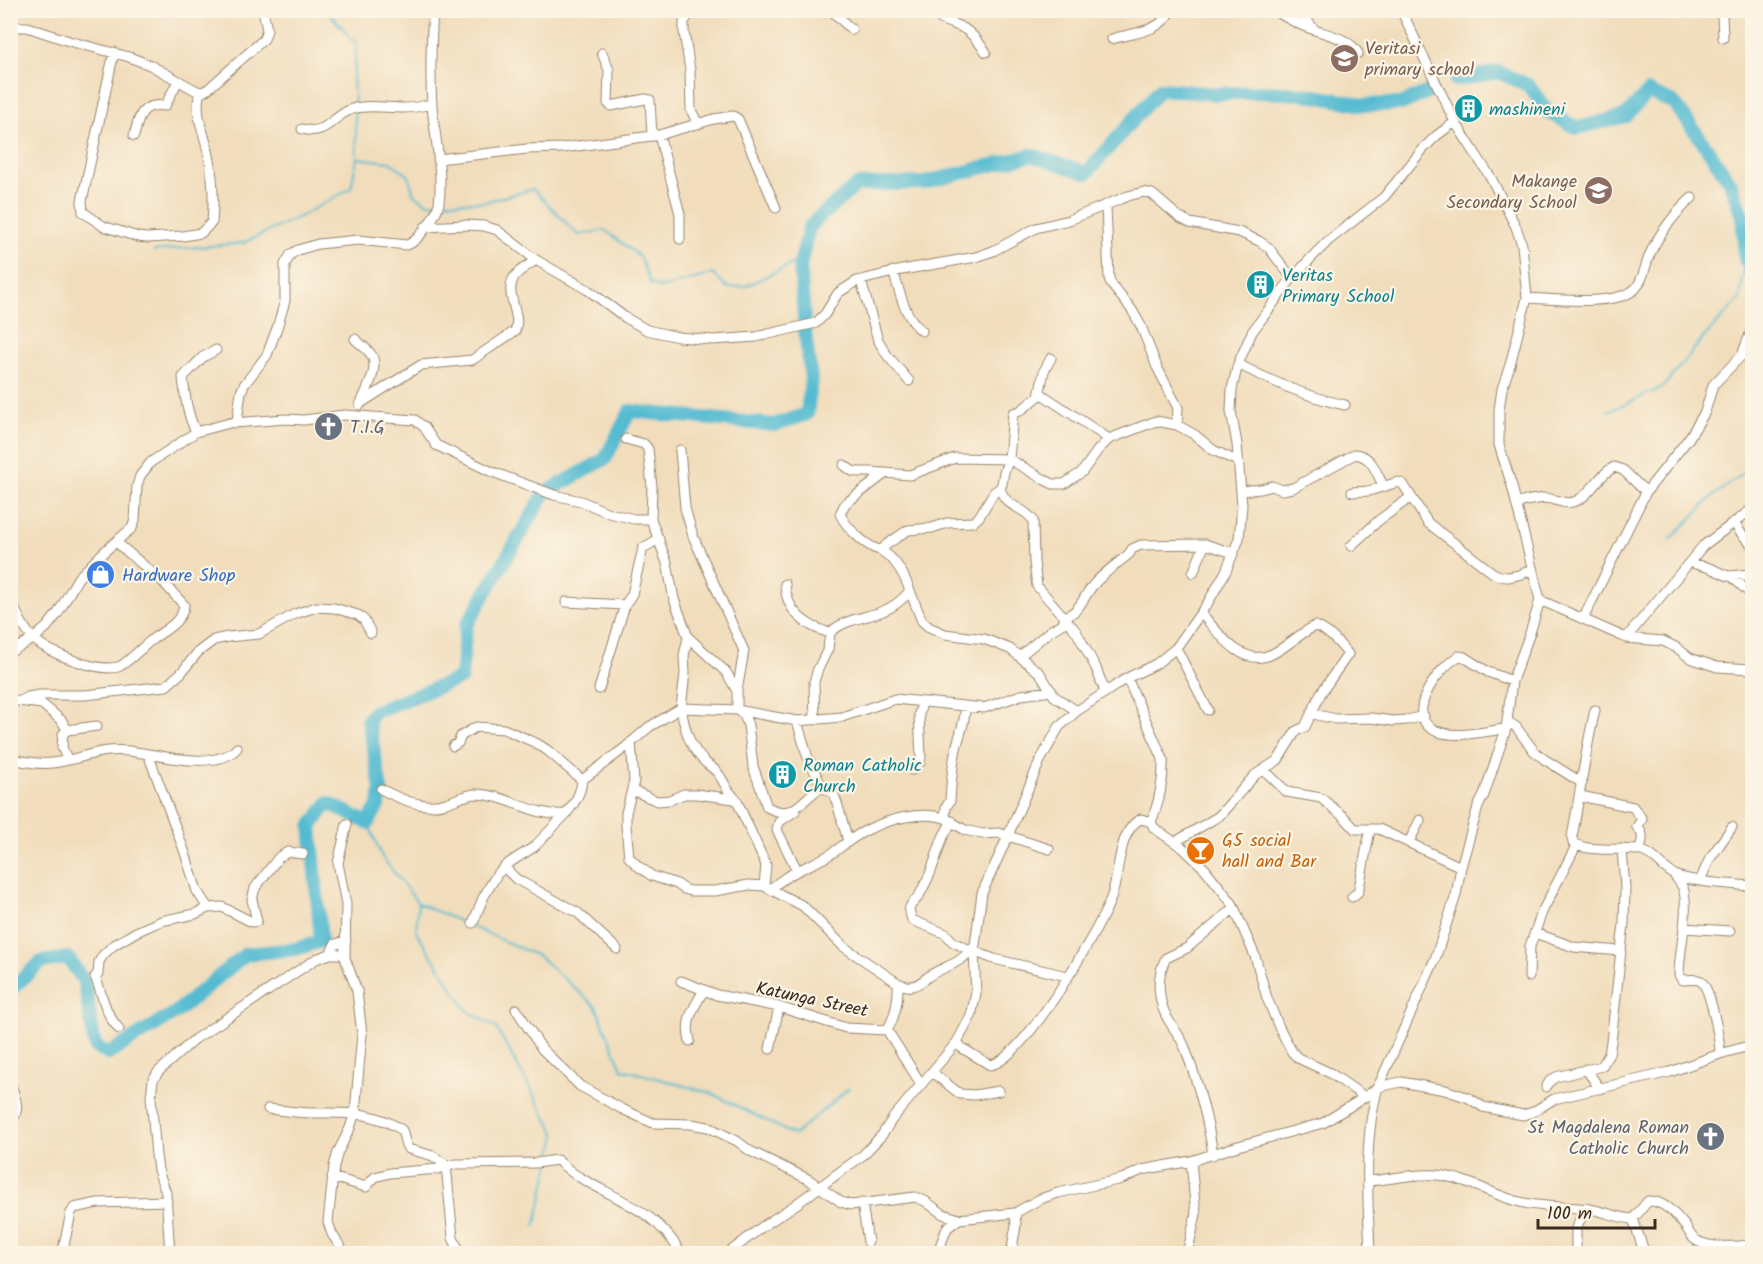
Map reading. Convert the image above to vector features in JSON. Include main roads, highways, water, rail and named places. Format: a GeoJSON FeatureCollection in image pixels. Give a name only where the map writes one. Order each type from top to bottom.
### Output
{"type":"FeatureCollection","features":[{"type":"Feature","properties":{"kind":"waterway"},"geometry":{"type":"LineString","coordinates":[[327,10],[357,45],[353,79],[355,105]]}},
{"type":"Feature","properties":{"kind":"waterway"},"geometry":{"type":"LineString","coordinates":[[1456,80],[1498,72],[1528,85],[1548,112],[1577,128],[1626,116],[1648,92],[1674,103],[1730,182],[1742,215],[1745,259],[1752,270]]}},
{"type":"Feature","properties":{"kind":"waterway"},"geometry":{"type":"LineString","coordinates":[[10,990],[41,962],[68,958],[84,981],[95,1046],[108,1054],[175,1013],[246,954],[296,949],[321,941],[311,826],[328,803],[368,823],[379,804],[381,789],[368,720],[374,712],[461,678],[466,626],[545,493],[605,459],[630,411],[774,425],[807,414],[811,379],[800,265],[809,228],[857,185],[923,183],[1031,155],[1087,173],[1160,89],[1215,94],[1260,92],[1305,94],[1363,105],[1401,104],[1430,91]]}},
{"type":"Feature","properties":{"kind":"waterway"},"geometry":{"type":"LineString","coordinates":[[154,251],[243,243],[301,216],[351,188],[357,158],[355,111]]}},
{"type":"Feature","properties":{"kind":"waterway"},"geometry":{"type":"LineString","coordinates":[[357,158],[390,162],[409,176],[413,193],[427,203],[435,203]]}},
{"type":"Feature","properties":{"kind":"waterway"},"geometry":{"type":"LineString","coordinates":[[441,202],[484,202],[533,189],[578,235],[605,230],[640,257],[650,283],[659,288],[713,274],[728,288],[746,286],[792,264],[800,265]]}},
{"type":"Feature","properties":{"kind":"waterway"},"geometry":{"type":"LineString","coordinates":[[1608,412],[1663,387],[1703,338],[1740,299],[1745,259]]}},
{"type":"Feature","properties":{"kind":"waterway"},"geometry":{"type":"LineString","coordinates":[[1671,539],[1713,496],[1752,467]]}},
{"type":"Feature","properties":{"kind":"waterway"},"geometry":{"type":"LineString","coordinates":[[368,823],[382,857],[418,903],[540,957],[596,1007],[622,1069],[711,1093],[794,1135],[849,1088]]}},
{"type":"Feature","properties":{"kind":"waterway"},"geometry":{"type":"LineString","coordinates":[[418,903],[416,932],[468,1011],[496,1027],[556,1135],[551,1157]]}},
{"type":"Feature","properties":{"kind":"waterway"},"geometry":{"type":"LineString","coordinates":[[535,1227],[550,1163]]}},
{"type":"Feature","properties":{"kind":"place","name":"Veritasi primary school"},"geometry":{"type":"Point","coordinates":[1344,58]}},
{"type":"Feature","properties":{"kind":"place","name":"mashineni"},"geometry":{"type":"Point","coordinates":[1468,109]}},
{"type":"Feature","properties":{"kind":"place","name":"Makange Secondary School"},"geometry":{"type":"Point","coordinates":[1598,191]}},
{"type":"Feature","properties":{"kind":"place","name":"Veritas Primary School"},"geometry":{"type":"Point","coordinates":[1261,285]}},
{"type":"Feature","properties":{"kind":"place","name":"T.I.G"},"geometry":{"type":"Point","coordinates":[329,427]}},
{"type":"Feature","properties":{"kind":"place","name":"Hardware Shop"},"geometry":{"type":"Point","coordinates":[101,575]}},
{"type":"Feature","properties":{"kind":"place","name":"Roman Catholic Church"},"geometry":{"type":"Point","coordinates":[782,775]}},
{"type":"Feature","properties":{"kind":"place","name":"G5 social hall and Bar"},"geometry":{"type":"Point","coordinates":[1201,850]}},
{"type":"Feature","properties":{"kind":"place","name":"St Magdalena Roman Catholic Church"},"geometry":{"type":"Point","coordinates":[1710,1137]}}]}
